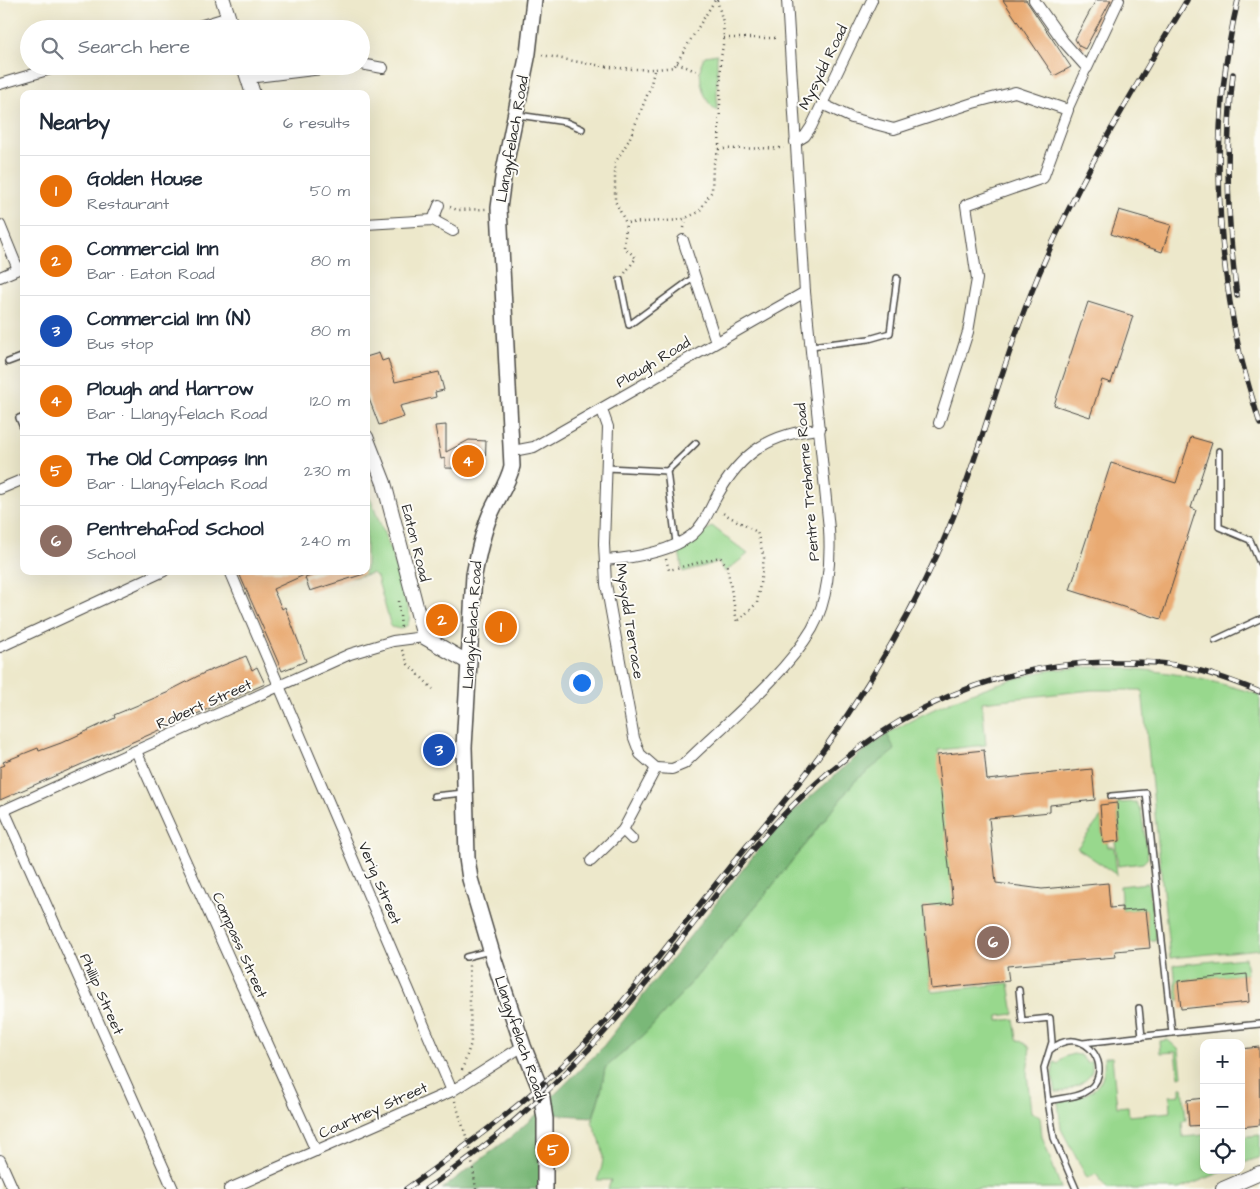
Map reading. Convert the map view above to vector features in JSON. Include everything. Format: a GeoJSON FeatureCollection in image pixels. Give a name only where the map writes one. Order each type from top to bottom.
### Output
{"type":"FeatureCollection","features":[{"type":"Feature","properties":{"kind":"main road","name":"Llangyfelach Road"},"geometry":{"type":"LineString","coordinates":[[534,0],[528,53],[504,171],[499,208],[513,451],[509,479],[490,514],[478,551],[474,575],[464,747],[470,879],[491,951],[542,1100],[545,1119],[545,1189]]}},
{"type":"Feature","properties":{"kind":"street"},"geometry":{"type":"LineString","coordinates":[[223,0],[230,20]]}},
{"type":"Feature","properties":{"kind":"street","name":"Pentre Treharne Road"},"geometry":{"type":"LineString","coordinates":[[656,768],[672,769],[684,764],[781,670],[813,628],[828,580],[830,557],[820,429],[810,346],[795,145],[788,0]]}},
{"type":"Feature","properties":{"kind":"street","name":"Mysydd Road"},"geometry":{"type":"LineString","coordinates":[[795,145],[805,136],[822,104],[872,0]]}},
{"type":"Feature","properties":{"kind":"street"},"geometry":{"type":"LineString","coordinates":[[1034,0],[1063,41],[1087,68]]}},
{"type":"Feature","properties":{"kind":"street"},"geometry":{"type":"LineString","coordinates":[[939,424],[968,332],[977,279],[966,205],[1044,178],[1068,110],[1119,0]]}},
{"type":"Feature","properties":{"kind":"street"},"geometry":{"type":"LineString","coordinates":[[370,66],[383,68]]}},
{"type":"Feature","properties":{"kind":"street"},"geometry":{"type":"LineString","coordinates":[[0,84],[30,75]]}},
{"type":"Feature","properties":{"kind":"street"},"geometry":{"type":"LineString","coordinates":[[247,75],[252,90]]}},
{"type":"Feature","properties":{"kind":"street"},"geometry":{"type":"LineString","coordinates":[[822,104],[852,118],[894,128],[972,103],[1015,92],[1068,110]]}},
{"type":"Feature","properties":{"kind":"street"},"geometry":{"type":"LineString","coordinates":[[433,220],[439,205]]}},
{"type":"Feature","properties":{"kind":"street"},"geometry":{"type":"LineString","coordinates":[[370,224],[433,220],[453,231]]}},
{"type":"Feature","properties":{"kind":"street"},"geometry":{"type":"LineString","coordinates":[[0,225],[20,266]]}},
{"type":"Feature","properties":{"kind":"street"},"geometry":{"type":"LineString","coordinates":[[683,240],[693,278],[716,342]]}},
{"type":"Feature","properties":{"kind":"street"},"geometry":{"type":"LineString","coordinates":[[0,278],[20,268]]}},
{"type":"Feature","properties":{"kind":"street","name":"Plough Road"},"geometry":{"type":"LineString","coordinates":[[513,451],[534,447],[602,410],[716,342],[806,292]]}},
{"type":"Feature","properties":{"kind":"street","name":"Mysydd Terrace"},"geometry":{"type":"LineString","coordinates":[[602,410],[608,427],[606,584],[634,738],[640,754],[656,768]]}},
{"type":"Feature","properties":{"kind":"street"},"geometry":{"type":"LineString","coordinates":[[605,560],[663,548],[691,536],[699,528],[729,476],[753,450],[774,438],[795,431],[820,429]]}},
{"type":"Feature","properties":{"kind":"street","name":"Eaton Road"},"geometry":{"type":"LineString","coordinates":[[370,448],[384,483],[424,636]]}},
{"type":"Feature","properties":{"kind":"street"},"geometry":{"type":"LineString","coordinates":[[0,489],[20,480]]}},
{"type":"Feature","properties":{"kind":"street"},"geometry":{"type":"LineString","coordinates":[[0,647],[155,575]]}},
{"type":"Feature","properties":{"kind":"street","name":"Verig Street"},"geometry":{"type":"LineString","coordinates":[[232,575],[452,1091]]}},
{"type":"Feature","properties":{"kind":"street"},"geometry":{"type":"LineString","coordinates":[[424,636],[469,663]]}},
{"type":"Feature","properties":{"kind":"street","name":"Robert Street"},"geometry":{"type":"LineString","coordinates":[[2,811],[350,654],[401,640],[424,636]]}},
{"type":"Feature","properties":{"kind":"street","name":"Compass Street"},"geometry":{"type":"LineString","coordinates":[[136,752],[316,1151]]}},
{"type":"Feature","properties":{"kind":"street"},"geometry":{"type":"LineString","coordinates":[[590,861],[623,830],[656,768]]}},
{"type":"Feature","properties":{"kind":"street","name":"Phillip Street"},"geometry":{"type":"LineString","coordinates":[[2,811],[173,1189]]}},
{"type":"Feature","properties":{"kind":"street"},"geometry":{"type":"LineString","coordinates":[[623,830],[632,839]]}},
{"type":"Feature","properties":{"kind":"street","name":"Courtney Street"},"geometry":{"type":"LineString","coordinates":[[229,1189],[452,1091],[523,1046]]}},
{"type":"Feature","properties":{"kind":"street"},"geometry":{"type":"LineString","coordinates":[[0,1160],[13,1189]]}},
{"type":"Feature","properties":{"kind":"street"},"geometry":{"type":"LineString","coordinates":[[1223,1189],[1260,1173]]}},
{"type":"Feature","properties":{"kind":"lane"},"geometry":{"type":"LineString","coordinates":[[515,114],[566,122],[582,129]]}},
{"type":"Feature","properties":{"kind":"lane"},"geometry":{"type":"LineString","coordinates":[[620,280],[628,325],[693,278]]}},
{"type":"Feature","properties":{"kind":"lane"},"geometry":{"type":"LineString","coordinates":[[810,346],[869,339],[890,333],[897,278]]}},
{"type":"Feature","properties":{"kind":"lane"},"geometry":{"type":"LineString","coordinates":[[8,362],[20,358]]}},
{"type":"Feature","properties":{"kind":"lane"},"geometry":{"type":"LineString","coordinates":[[607,468],[667,471],[696,443]]}},
{"type":"Feature","properties":{"kind":"lane"},"geometry":{"type":"LineString","coordinates":[[1219,451],[1219,527],[1250,540],[1260,563]]}},
{"type":"Feature","properties":{"kind":"lane"},"geometry":{"type":"LineString","coordinates":[[667,471],[676,543]]}},
{"type":"Feature","properties":{"kind":"lane"},"geometry":{"type":"LineString","coordinates":[[1215,640],[1260,619]]}},
{"type":"Feature","properties":{"kind":"lane"},"geometry":{"type":"LineString","coordinates":[[434,796],[465,793]]}},
{"type":"Feature","properties":{"kind":"lane"},"geometry":{"type":"LineString","coordinates":[[1111,796],[1146,793],[1172,1033]]}},
{"type":"Feature","properties":{"kind":"lane"},"geometry":{"type":"LineString","coordinates":[[466,957],[491,951]]}},
{"type":"Feature","properties":{"kind":"lane"},"geometry":{"type":"LineString","coordinates":[[1019,990],[1022,1021],[1050,1018],[1050,1050],[1044,1068],[1048,1101],[1054,1138],[1076,1189]]}},
{"type":"Feature","properties":{"kind":"lane"},"geometry":{"type":"LineString","coordinates":[[1139,1008],[1142,1037]]}},
{"type":"Feature","properties":{"kind":"lane"},"geometry":{"type":"LineString","coordinates":[[1050,1050],[1065,1041],[1083,1043],[1260,1024]]}},
{"type":"Feature","properties":{"kind":"lane"},"geometry":{"type":"LineString","coordinates":[[1048,1101],[1083,1093],[1096,1081],[1099,1064],[1090,1048],[1083,1043]]}},
{"type":"Feature","properties":{"kind":"path"},"geometry":{"type":"LineString","coordinates":[[528,53],[618,68],[654,71],[674,67],[716,0]]}},
{"type":"Feature","properties":{"kind":"path"},"geometry":{"type":"LineString","coordinates":[[626,223],[681,220],[699,212],[712,191],[713,166],[719,149],[721,58],[724,38],[723,22],[716,0]]}},
{"type":"Feature","properties":{"kind":"path"},"geometry":{"type":"LineString","coordinates":[[724,38],[789,38]]}},
{"type":"Feature","properties":{"kind":"path"},"geometry":{"type":"LineString","coordinates":[[677,63],[700,73]]}},
{"type":"Feature","properties":{"kind":"path"},"geometry":{"type":"LineString","coordinates":[[620,280],[636,258],[624,247],[626,223],[615,201],[615,163],[629,140],[650,88],[654,71]]}},
{"type":"Feature","properties":{"kind":"path"},"geometry":{"type":"LineString","coordinates":[[719,149],[795,145]]}},
{"type":"Feature","properties":{"kind":"path"},"geometry":{"type":"LineString","coordinates":[[439,205],[439,203],[457,210],[499,208]]}},
{"type":"Feature","properties":{"kind":"path"},"geometry":{"type":"LineString","coordinates":[[663,548],[669,570],[720,557],[727,566],[737,622],[757,603],[764,558],[757,532],[712,506]]}},
{"type":"Feature","properties":{"kind":"path"},"geometry":{"type":"LineString","coordinates":[[410,584],[399,592],[401,640],[404,658],[433,689]]}},
{"type":"Feature","properties":{"kind":"path"},"geometry":{"type":"LineString","coordinates":[[469,963],[471,1044],[464,1067],[452,1091],[470,1149],[476,1189]]}},
{"type":"Feature","properties":{"kind":"green space"},"geometry":{"type":"Polygon","coordinates":[[[717,54],[717,110],[707,100],[700,77],[702,61],[705,56],[717,54]]]}},
{"type":"Feature","properties":{"kind":"green space"},"geometry":{"type":"Polygon","coordinates":[[[370,498],[393,556],[410,616],[408,625],[400,629],[391,627],[377,577],[373,573],[370,574],[370,498]]]}},
{"type":"Feature","properties":{"kind":"green space"},"geometry":{"type":"Polygon","coordinates":[[[712,526],[748,554],[725,572],[718,562],[683,572],[679,551],[691,545],[712,526]]]}},
{"type":"Feature","properties":{"kind":"green space"},"geometry":{"type":"Polygon","coordinates":[[[350,575],[364,575],[351,578],[350,575]]]}},
{"type":"Feature","properties":{"kind":"green space"},"geometry":{"type":"Polygon","coordinates":[[[1086,667],[1109,667],[1174,674],[1260,695],[1260,949],[1170,958],[1142,690],[1092,690],[982,702],[986,745],[938,750],[972,902],[923,907],[931,989],[933,992],[1009,983],[1014,1014],[998,1016],[998,1021],[1014,1019],[1017,1039],[1030,1047],[1027,1073],[1031,1112],[1040,1116],[1042,1136],[1061,1188],[608,1189],[611,1180],[597,1180],[603,1157],[599,1137],[592,1122],[605,1068],[645,1034],[686,989],[765,895],[855,781],[894,750],[887,734],[939,707],[994,685],[1038,672],[1086,667]]]}},
{"type":"Feature","properties":{"kind":"green space"},"geometry":{"type":"Polygon","coordinates":[[[887,734],[895,750],[855,781],[765,895],[686,989],[645,1034],[605,1068],[601,1091],[593,1117],[549,1114],[551,1098],[601,1049],[762,845],[793,812],[862,752],[887,734]]]}},
{"type":"Feature","properties":{"kind":"green space"},"geometry":{"type":"Polygon","coordinates":[[[1136,802],[1141,810],[1148,858],[1143,863],[1118,866],[1115,841],[1120,841],[1117,803],[1136,802]]]}},
{"type":"Feature","properties":{"kind":"green space"},"geometry":{"type":"Polygon","coordinates":[[[1101,817],[1103,842],[1107,842],[1108,847],[1114,847],[1117,875],[1077,848],[1101,817]]]}},
{"type":"Feature","properties":{"kind":"green space"},"geometry":{"type":"Polygon","coordinates":[[[1148,883],[1156,940],[1149,940],[1146,909],[1122,911],[1120,886],[1148,883]]]}},
{"type":"Feature","properties":{"kind":"green space"},"geometry":{"type":"Polygon","coordinates":[[[1245,958],[1247,974],[1178,981],[1180,1000],[1177,1000],[1174,965],[1245,958]]]}},
{"type":"Feature","properties":{"kind":"green space"},"geometry":{"type":"Polygon","coordinates":[[[1168,1040],[1179,1050],[1182,1076],[1179,1077],[1176,1052],[1160,1053],[1159,1041],[1168,1040]]]}},
{"type":"Feature","properties":{"kind":"green space"},"geometry":{"type":"Polygon","coordinates":[[[1073,1054],[1080,1055],[1087,1063],[1092,1061],[1092,1072],[1086,1080],[1076,1086],[1065,1091],[1056,1092],[1052,1075],[1054,1062],[1058,1064],[1064,1057],[1073,1054]]]}},
{"type":"Feature","properties":{"kind":"green space"},"geometry":{"type":"Polygon","coordinates":[[[1104,1057],[1112,1057],[1117,1107],[1128,1106],[1129,1116],[1171,1112],[1170,1096],[1180,1095],[1180,1087],[1183,1087],[1186,1120],[1182,1121],[1183,1137],[1200,1135],[1200,1174],[1217,1174],[1179,1189],[1107,1189],[1096,1174],[1087,1178],[1061,1129],[1058,1102],[1086,1094],[1093,1090],[1102,1078],[1104,1057]]]}},
{"type":"Feature","properties":{"kind":"green space"},"geometry":{"type":"Polygon","coordinates":[[[544,1108],[545,1189],[442,1189],[512,1136],[544,1108]]]}},
{"type":"Feature","properties":{"kind":"green space"},"geometry":{"type":"Polygon","coordinates":[[[1260,1135],[1260,1157],[1245,1163],[1245,1137],[1260,1135]]]}},
{"type":"Feature","properties":{"kind":"building"},"geometry":{"type":"Polygon","coordinates":[[[1003,0],[1026,0],[1071,67],[1054,76],[1003,0]]]}},
{"type":"Feature","properties":{"kind":"building"},"geometry":{"type":"Polygon","coordinates":[[[1096,0],[1111,0],[1085,49],[1079,46],[1075,39],[1096,0]]]}},
{"type":"Feature","properties":{"kind":"building"},"geometry":{"type":"Polygon","coordinates":[[[1119,210],[1171,225],[1162,252],[1111,234],[1119,210]]]}},
{"type":"Feature","properties":{"kind":"building"},"geometry":{"type":"Polygon","coordinates":[[[1088,302],[1133,316],[1111,383],[1102,380],[1090,417],[1054,405],[1088,302]]]}},
{"type":"Feature","properties":{"kind":"building"},"geometry":{"type":"Polygon","coordinates":[[[379,353],[382,361],[388,359],[395,382],[439,372],[444,390],[435,392],[436,397],[400,406],[404,417],[379,425],[370,401],[370,356],[379,353]]]}},
{"type":"Feature","properties":{"kind":"building"},"geometry":{"type":"Polygon","coordinates":[[[446,425],[446,452],[469,440],[486,441],[485,469],[445,468],[445,458],[441,459],[435,426],[446,425]]]}},
{"type":"Feature","properties":{"kind":"building"},"geometry":{"type":"Polygon","coordinates":[[[1191,437],[1212,443],[1191,508],[1196,510],[1161,619],[1070,590],[1111,463],[1176,483],[1191,437]]]}},
{"type":"Feature","properties":{"kind":"building"},"geometry":{"type":"Polygon","coordinates":[[[240,575],[304,575],[273,589],[282,609],[285,607],[306,661],[282,671],[240,575]]]}},
{"type":"Feature","properties":{"kind":"building"},"geometry":{"type":"Polygon","coordinates":[[[314,575],[361,575],[310,591],[305,578],[314,575]]]}},
{"type":"Feature","properties":{"kind":"building"},"geometry":{"type":"Polygon","coordinates":[[[246,656],[252,670],[257,667],[265,684],[0,800],[0,767],[5,765],[3,762],[38,748],[39,751],[61,743],[115,718],[114,715],[169,692],[204,673],[246,656]]]}},
{"type":"Feature","properties":{"kind":"building"},"geometry":{"type":"Polygon","coordinates":[[[984,750],[987,780],[1092,769],[1095,800],[1050,805],[1050,812],[989,818],[996,883],[1042,889],[1108,883],[1110,908],[1122,907],[1122,911],[1146,909],[1150,948],[1115,951],[1116,957],[1007,966],[1009,981],[931,989],[923,907],[953,904],[937,755],[984,750]]]}},
{"type":"Feature","properties":{"kind":"building"},"geometry":{"type":"Polygon","coordinates":[[[1117,803],[1120,841],[1103,843],[1100,805],[1117,803]]]}},
{"type":"Feature","properties":{"kind":"building"},"geometry":{"type":"Polygon","coordinates":[[[1247,974],[1249,1002],[1181,1009],[1178,981],[1247,974]]]}},
{"type":"Feature","properties":{"kind":"building"},"geometry":{"type":"Polygon","coordinates":[[[1259,1047],[1260,1125],[1245,1127],[1245,1084],[1245,1049],[1259,1047]]]}},
{"type":"Feature","properties":{"kind":"building"},"geometry":{"type":"Polygon","coordinates":[[[1200,1098],[1200,1125],[1189,1126],[1187,1100],[1200,1098]]]}},
{"type":"Feature","properties":{"kind":"railway"},"geometry":{"type":"LineString","coordinates":[[406,1189],[523,1101],[583,1046],[645,974],[793,790],[834,735],[890,646],[937,555],[963,493],[1028,301],[1062,223],[1101,147],[1187,0]]}},
{"type":"Feature","properties":{"kind":"railway"},"geometry":{"type":"LineString","coordinates":[[1238,0],[1223,88],[1219,177],[1221,222],[1231,310],[1240,354],[1260,424]]}},
{"type":"Feature","properties":{"kind":"railway"},"geometry":{"type":"LineString","coordinates":[[1233,74],[1230,102],[1228,185],[1237,296]]}},
{"type":"Feature","properties":{"kind":"railway"},"geometry":{"type":"LineString","coordinates":[[426,1189],[503,1131],[574,1065],[657,970],[753,849],[808,791],[844,759],[883,732],[923,708],[966,689],[1011,675],[1058,666],[1107,662],[1141,662],[1186,667],[1260,692]]}},
{"type":"Feature","properties":{"kind":"place","name":"Plough and Harrow"},"geometry":{"type":"Point","coordinates":[468,461]}},
{"type":"Feature","properties":{"kind":"place","name":"Commercial Inn"},"geometry":{"type":"Point","coordinates":[442,620]}},
{"type":"Feature","properties":{"kind":"place","name":"Golden House"},"geometry":{"type":"Point","coordinates":[501,627]}},
{"type":"Feature","properties":{"kind":"place","name":"Commercial Inn (N)"},"geometry":{"type":"Point","coordinates":[439,750]}},
{"type":"Feature","properties":{"kind":"place","name":"Pentrehafod School"},"geometry":{"type":"Point","coordinates":[993,942]}},
{"type":"Feature","properties":{"kind":"place","name":"The Old Compass Inn"},"geometry":{"type":"Point","coordinates":[553,1150]}}]}
